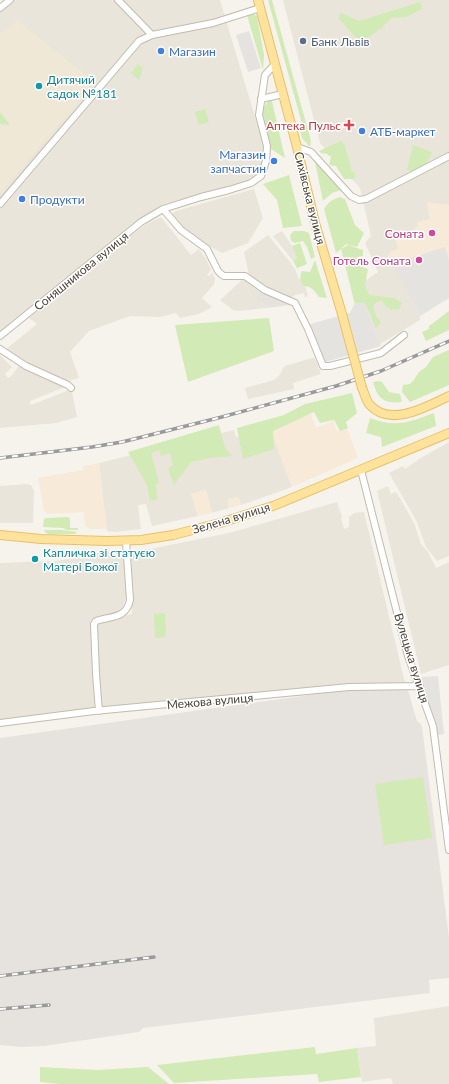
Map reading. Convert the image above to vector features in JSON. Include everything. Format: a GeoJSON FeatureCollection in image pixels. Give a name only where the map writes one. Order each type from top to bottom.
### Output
{"type":"FeatureCollection","features":[{"type":"Feature","properties":{"kind":"main road","name":"Сихівська вулиця"},"geometry":{"type":"LineString","coordinates":[[259,4],[297,147],[315,223],[362,388],[370,405],[376,410],[397,416],[408,414],[449,396]]}},
{"type":"Feature","properties":{"kind":"main road","name":"Зелена вулиця"},"geometry":{"type":"LineString","coordinates":[[0,535],[42,539],[126,541],[173,535],[273,506],[449,433]]}},
{"type":"Feature","properties":{"kind":"street"},"geometry":{"type":"LineString","coordinates":[[0,8],[10,0]]}},
{"type":"Feature","properties":{"kind":"street"},"geometry":{"type":"LineString","coordinates":[[118,0],[152,35]]}},
{"type":"Feature","properties":{"kind":"street"},"geometry":{"type":"LineString","coordinates":[[0,204],[139,41],[152,35],[213,22],[259,4]]}},
{"type":"Feature","properties":{"kind":"street","name":"Соняшникова вулиця"},"geometry":{"type":"LineString","coordinates":[[0,336],[142,222],[163,209],[251,183],[261,176],[266,161],[267,146],[259,115],[261,99],[265,75],[275,64]]}},
{"type":"Feature","properties":{"kind":"street"},"geometry":{"type":"LineString","coordinates":[[261,99],[283,94]]}},
{"type":"Feature","properties":{"kind":"street"},"geometry":{"type":"LineString","coordinates":[[297,147],[311,152],[351,196],[358,200],[366,199],[449,156]]}},
{"type":"Feature","properties":{"kind":"street"},"geometry":{"type":"LineString","coordinates":[[163,209],[181,230],[207,249],[221,274],[224,276],[245,276],[265,290],[295,303],[308,328],[323,366],[330,366],[381,353],[404,335]]}},
{"type":"Feature","properties":{"kind":"street"},"geometry":{"type":"LineString","coordinates":[[0,349],[26,366],[68,385],[70,388]]}},
{"type":"Feature","properties":{"kind":"street","name":"Вулецька вулиця"},"geometry":{"type":"LineString","coordinates":[[361,470],[408,656],[420,686],[433,726],[449,850]]}},
{"type":"Feature","properties":{"kind":"street"},"geometry":{"type":"LineString","coordinates":[[99,711],[96,682],[94,624],[96,621],[121,614],[126,611],[129,606],[130,600],[126,541]]}},
{"type":"Feature","properties":{"kind":"street","name":"Межова вулиця"},"geometry":{"type":"LineString","coordinates":[[0,723],[99,711],[349,687],[420,686]]}},
{"type":"Feature","properties":{"kind":"shaded area"},"geometry":{"type":"Polygon","coordinates":[[[12,0],[220,0],[264,147],[262,165],[258,172],[250,179],[235,185],[163,204],[132,224],[0,330],[0,10],[12,0]]]}},
{"type":"Feature","properties":{"kind":"shaded area"},"geometry":{"type":"Polygon","coordinates":[[[283,0],[449,0],[449,205],[430,203],[430,219],[419,226],[416,233],[396,239],[398,249],[388,256],[420,316],[420,320],[380,344],[365,303],[362,283],[378,272],[365,243],[371,236],[360,188],[320,143],[283,0]]]}},
{"type":"Feature","properties":{"kind":"shaded area"},"geometry":{"type":"Polygon","coordinates":[[[17,20],[96,83],[0,194],[0,34],[17,20]]]}},
{"type":"Feature","properties":{"kind":"shaded area"},"geometry":{"type":"Polygon","coordinates":[[[249,31],[261,68],[248,72],[236,35],[249,31]]]}},
{"type":"Feature","properties":{"kind":"shaded area"},"geometry":{"type":"Polygon","coordinates":[[[254,189],[263,218],[248,243],[222,253],[196,239],[182,229],[173,218],[173,213],[176,211],[254,189]]]}},
{"type":"Feature","properties":{"kind":"shaded area","name":"Готель Соната"},"geometry":{"type":"Polygon","coordinates":[[[427,202],[449,205],[449,298],[420,316],[388,256],[390,251],[398,249],[396,239],[415,233],[415,227],[418,226],[417,222],[430,219],[427,202]]]}},
{"type":"Feature","properties":{"kind":"shaded area"},"geometry":{"type":"Polygon","coordinates":[[[161,217],[191,255],[199,249],[206,259],[211,270],[207,275],[209,276],[212,273],[215,279],[214,284],[202,298],[212,307],[199,314],[180,318],[176,313],[160,317],[130,316],[89,331],[70,352],[79,378],[67,381],[36,369],[5,350],[37,324],[29,318],[125,240],[145,225],[161,217]]]}},
{"type":"Feature","properties":{"kind":"shaded area"},"geometry":{"type":"Polygon","coordinates":[[[282,231],[292,246],[297,258],[293,261],[273,236],[282,231]]]}},
{"type":"Feature","properties":{"kind":"shaded area"},"geometry":{"type":"Polygon","coordinates":[[[268,235],[295,269],[299,279],[303,278],[308,296],[305,297],[304,293],[295,295],[289,299],[269,289],[249,275],[244,252],[268,235]]]}},
{"type":"Feature","properties":{"kind":"shaded area"},"geometry":{"type":"Polygon","coordinates":[[[445,247],[449,260],[449,298],[420,316],[392,264],[445,247]]]}},
{"type":"Feature","properties":{"kind":"shaded area"},"geometry":{"type":"Polygon","coordinates":[[[243,279],[261,292],[256,297],[261,304],[263,302],[267,308],[238,311],[233,310],[220,300],[243,279]]]}},
{"type":"Feature","properties":{"kind":"shaded area"},"geometry":{"type":"Polygon","coordinates":[[[261,292],[290,305],[267,308],[263,302],[260,304],[255,296],[261,292]]]}},
{"type":"Feature","properties":{"kind":"shaded area"},"geometry":{"type":"Polygon","coordinates":[[[355,303],[365,303],[381,346],[325,362],[310,324],[350,313],[355,303]]]}},
{"type":"Feature","properties":{"kind":"shaded area"},"geometry":{"type":"Polygon","coordinates":[[[0,355],[12,367],[5,374],[8,378],[19,366],[65,387],[30,401],[31,405],[69,390],[72,392],[77,417],[56,423],[0,428],[0,355]]]}},
{"type":"Feature","properties":{"kind":"shaded area"},"geometry":{"type":"Polygon","coordinates":[[[315,358],[321,374],[293,383],[294,389],[248,399],[245,388],[274,380],[279,376],[285,366],[315,358]]]}},
{"type":"Feature","properties":{"kind":"shaded area"},"geometry":{"type":"Polygon","coordinates":[[[311,414],[316,428],[333,421],[337,431],[347,428],[358,458],[292,487],[270,428],[311,414]]]}},
{"type":"Feature","properties":{"kind":"shaded area"},"geometry":{"type":"Polygon","coordinates":[[[270,428],[292,487],[241,505],[238,497],[228,499],[229,508],[212,513],[206,490],[191,494],[198,516],[152,526],[146,504],[138,505],[141,529],[115,532],[107,531],[99,463],[234,430],[236,437],[270,428]]]}},
{"type":"Feature","properties":{"kind":"shaded area"},"geometry":{"type":"Polygon","coordinates":[[[449,442],[449,556],[437,561],[426,547],[417,522],[389,473],[403,466],[405,469],[419,459],[449,442]]]}},
{"type":"Feature","properties":{"kind":"shaded area"},"geometry":{"type":"Polygon","coordinates":[[[99,463],[107,529],[90,529],[85,526],[84,512],[47,514],[44,511],[38,478],[83,470],[83,466],[99,463]]]}},
{"type":"Feature","properties":{"kind":"shaded area"},"geometry":{"type":"Polygon","coordinates":[[[31,485],[34,491],[33,523],[0,523],[0,486],[31,485]]]}},
{"type":"Feature","properties":{"kind":"shaded area"},"geometry":{"type":"Polygon","coordinates":[[[388,486],[391,494],[396,492],[401,500],[414,523],[421,544],[428,552],[436,568],[449,562],[449,665],[421,674],[377,491],[388,486]]]}},
{"type":"Feature","properties":{"kind":"shaded area"},"geometry":{"type":"Polygon","coordinates":[[[206,490],[212,513],[198,516],[191,494],[206,490]]]}},
{"type":"Feature","properties":{"kind":"shaded area"},"geometry":{"type":"Polygon","coordinates":[[[239,497],[241,505],[229,508],[228,499],[239,497]]]}},
{"type":"Feature","properties":{"kind":"shaded area"},"geometry":{"type":"Polygon","coordinates":[[[337,502],[344,529],[349,527],[349,517],[354,513],[364,512],[405,683],[379,685],[348,684],[104,708],[101,707],[95,626],[99,622],[132,614],[132,561],[130,559],[130,551],[151,549],[233,532],[337,502]]]}},
{"type":"Feature","properties":{"kind":"shaded area"},"geometry":{"type":"Polygon","coordinates":[[[124,551],[127,595],[123,606],[115,614],[91,620],[95,709],[59,712],[0,721],[0,563],[55,561],[85,557],[85,554],[124,551]]]}},
{"type":"Feature","properties":{"kind":"shaded area"},"geometry":{"type":"Polygon","coordinates":[[[438,676],[444,734],[438,735],[420,677],[438,676]]]}},
{"type":"Feature","properties":{"kind":"shaded area"},"geometry":{"type":"Polygon","coordinates":[[[352,689],[408,690],[417,721],[422,727],[449,938],[449,978],[429,980],[430,993],[143,1028],[139,1032],[44,1046],[22,1047],[0,1045],[0,738],[352,689]]]}},
{"type":"Feature","properties":{"kind":"shaded area"},"geometry":{"type":"Polygon","coordinates":[[[449,1006],[449,1084],[393,1084],[391,1078],[362,1082],[357,1048],[376,1046],[374,1018],[449,1006]]]}},
{"type":"Feature","properties":{"kind":"green space"},"geometry":{"type":"Polygon","coordinates":[[[268,0],[272,0],[311,141],[310,147],[302,138],[299,126],[302,124],[268,0]]]}},
{"type":"Feature","properties":{"kind":"green space"},"geometry":{"type":"Polygon","coordinates":[[[420,2],[422,9],[406,17],[391,18],[382,28],[361,43],[338,18],[341,13],[359,21],[420,2]]]}},
{"type":"Feature","properties":{"kind":"green space"},"geometry":{"type":"Polygon","coordinates":[[[253,14],[257,16],[264,55],[263,70],[247,15],[253,14]]]}},
{"type":"Feature","properties":{"kind":"green space"},"geometry":{"type":"Polygon","coordinates":[[[138,64],[143,68],[139,80],[131,73],[138,64]]]}},
{"type":"Feature","properties":{"kind":"green space"},"geometry":{"type":"Polygon","coordinates":[[[268,101],[272,101],[285,158],[271,149],[262,110],[268,101]]]}},
{"type":"Feature","properties":{"kind":"green space"},"geometry":{"type":"Polygon","coordinates":[[[205,109],[209,122],[199,125],[195,112],[205,109]]]}},
{"type":"Feature","properties":{"kind":"green space"},"geometry":{"type":"Polygon","coordinates":[[[0,112],[10,125],[0,124],[0,112]]]}},
{"type":"Feature","properties":{"kind":"green space"},"geometry":{"type":"Polygon","coordinates":[[[341,141],[345,145],[351,171],[355,173],[355,179],[344,179],[336,166],[329,165],[331,157],[319,151],[341,141]]]}},
{"type":"Feature","properties":{"kind":"green space"},"geometry":{"type":"Polygon","coordinates":[[[413,145],[432,152],[426,165],[411,171],[407,170],[413,145]]]}},
{"type":"Feature","properties":{"kind":"green space"},"geometry":{"type":"Polygon","coordinates":[[[315,162],[342,190],[332,193],[323,201],[315,162]]]}},
{"type":"Feature","properties":{"kind":"green space"},"geometry":{"type":"Polygon","coordinates":[[[289,175],[302,226],[283,228],[277,200],[263,184],[289,175]]]}},
{"type":"Feature","properties":{"kind":"green space"},"geometry":{"type":"Polygon","coordinates":[[[340,197],[345,199],[355,225],[364,233],[357,247],[346,244],[336,253],[324,209],[330,202],[340,197]]]}},
{"type":"Feature","properties":{"kind":"green space"},"geometry":{"type":"Polygon","coordinates":[[[294,231],[304,231],[309,233],[315,257],[311,259],[307,247],[303,241],[295,243],[291,241],[290,235],[294,231]]]}},
{"type":"Feature","properties":{"kind":"green space"},"geometry":{"type":"Polygon","coordinates":[[[300,243],[307,264],[297,268],[293,261],[297,258],[292,246],[300,243]]]}},
{"type":"Feature","properties":{"kind":"green space"},"geometry":{"type":"Polygon","coordinates":[[[348,245],[363,250],[363,256],[357,257],[357,265],[368,269],[365,286],[369,295],[394,298],[402,303],[399,309],[391,309],[382,301],[376,302],[373,307],[376,316],[381,322],[376,329],[367,307],[355,305],[341,249],[348,245]]]}},
{"type":"Feature","properties":{"kind":"green space"},"geometry":{"type":"Polygon","coordinates":[[[315,260],[327,298],[319,297],[312,289],[303,286],[300,277],[302,271],[310,272],[315,260]]]}},
{"type":"Feature","properties":{"kind":"green space"},"geometry":{"type":"Polygon","coordinates":[[[449,311],[449,330],[426,341],[422,332],[429,329],[429,326],[449,311]]]}},
{"type":"Feature","properties":{"kind":"green space"},"geometry":{"type":"Polygon","coordinates":[[[269,318],[274,351],[188,382],[175,325],[269,318]]]}},
{"type":"Feature","properties":{"kind":"green space"},"geometry":{"type":"Polygon","coordinates":[[[449,350],[449,385],[410,402],[402,392],[403,385],[410,384],[433,357],[449,350]]]}},
{"type":"Feature","properties":{"kind":"green space"},"geometry":{"type":"Polygon","coordinates":[[[373,382],[382,382],[389,392],[400,394],[402,402],[391,402],[383,399],[377,393],[373,382]]]}},
{"type":"Feature","properties":{"kind":"green space"},"geometry":{"type":"Polygon","coordinates":[[[352,393],[357,413],[346,422],[348,428],[340,431],[334,420],[320,423],[314,412],[273,431],[274,449],[243,459],[237,428],[284,415],[305,404],[352,393]]]}},
{"type":"Feature","properties":{"kind":"green space"},"geometry":{"type":"Polygon","coordinates":[[[434,413],[436,426],[382,447],[381,437],[366,433],[370,418],[387,423],[402,423],[434,413]]]}},
{"type":"Feature","properties":{"kind":"green space"},"geometry":{"type":"Polygon","coordinates":[[[219,425],[225,448],[232,456],[210,458],[191,462],[174,485],[168,468],[173,466],[170,453],[161,456],[159,450],[151,453],[159,483],[156,484],[157,500],[150,501],[147,485],[128,452],[219,425]]]}},
{"type":"Feature","properties":{"kind":"green space"},"geometry":{"type":"Polygon","coordinates":[[[68,517],[70,519],[70,528],[78,528],[78,530],[43,527],[44,519],[46,518],[68,517]]]}},
{"type":"Feature","properties":{"kind":"green space"},"geometry":{"type":"Polygon","coordinates":[[[44,530],[77,532],[75,534],[48,534],[44,530]]]}},
{"type":"Feature","properties":{"kind":"green space"},"geometry":{"type":"Polygon","coordinates":[[[165,613],[166,637],[155,638],[154,614],[165,613]]]}},
{"type":"Feature","properties":{"kind":"green space"},"geometry":{"type":"Polygon","coordinates":[[[423,777],[432,838],[384,845],[375,784],[423,777]]]}},
{"type":"Feature","properties":{"kind":"green space"},"geometry":{"type":"Polygon","coordinates":[[[315,1047],[316,1054],[357,1048],[361,1077],[319,1082],[317,1074],[174,1083],[157,1065],[315,1047]]]}},
{"type":"Feature","properties":{"kind":"green space"},"geometry":{"type":"Polygon","coordinates":[[[40,1067],[97,1070],[148,1067],[169,1084],[60,1084],[40,1082],[40,1067]]]}},
{"type":"Feature","properties":{"kind":"railway"},"geometry":{"type":"LineString","coordinates":[[0,458],[122,442],[218,418],[336,386],[381,371],[449,341]]}},
{"type":"Feature","properties":{"kind":"railway"},"geometry":{"type":"LineString","coordinates":[[0,976],[154,957]]}},
{"type":"Feature","properties":{"kind":"railway"},"geometry":{"type":"LineString","coordinates":[[0,1009],[49,1005]]}},
{"type":"Feature","properties":{"kind":"place","name":"Банк Львів"},"geometry":{"type":"Point","coordinates":[303,41]}},
{"type":"Feature","properties":{"kind":"place","name":"Магазин"},"geometry":{"type":"Point","coordinates":[161,51]}},
{"type":"Feature","properties":{"kind":"place","name":"Дитячий садок №181"},"geometry":{"type":"Point","coordinates":[39,86]}},
{"type":"Feature","properties":{"kind":"place","name":"Аптека Пульс"},"geometry":{"type":"Point","coordinates":[349,125]}},
{"type":"Feature","properties":{"kind":"place","name":"АТБ-маркет"},"geometry":{"type":"Point","coordinates":[362,131]}},
{"type":"Feature","properties":{"kind":"place","name":"Магазин запчастин"},"geometry":{"type":"Point","coordinates":[274,161]}},
{"type":"Feature","properties":{"kind":"place","name":"Продукти"},"geometry":{"type":"Point","coordinates":[22,199]}},
{"type":"Feature","properties":{"kind":"place","name":"Соната"},"geometry":{"type":"Point","coordinates":[432,233]}},
{"type":"Feature","properties":{"kind":"place","name":"Готель Соната"},"geometry":{"type":"Point","coordinates":[419,260]}},
{"type":"Feature","properties":{"kind":"place","name":"Капличка зі статуєю Матері Божої"},"geometry":{"type":"Point","coordinates":[35,559]}}]}
